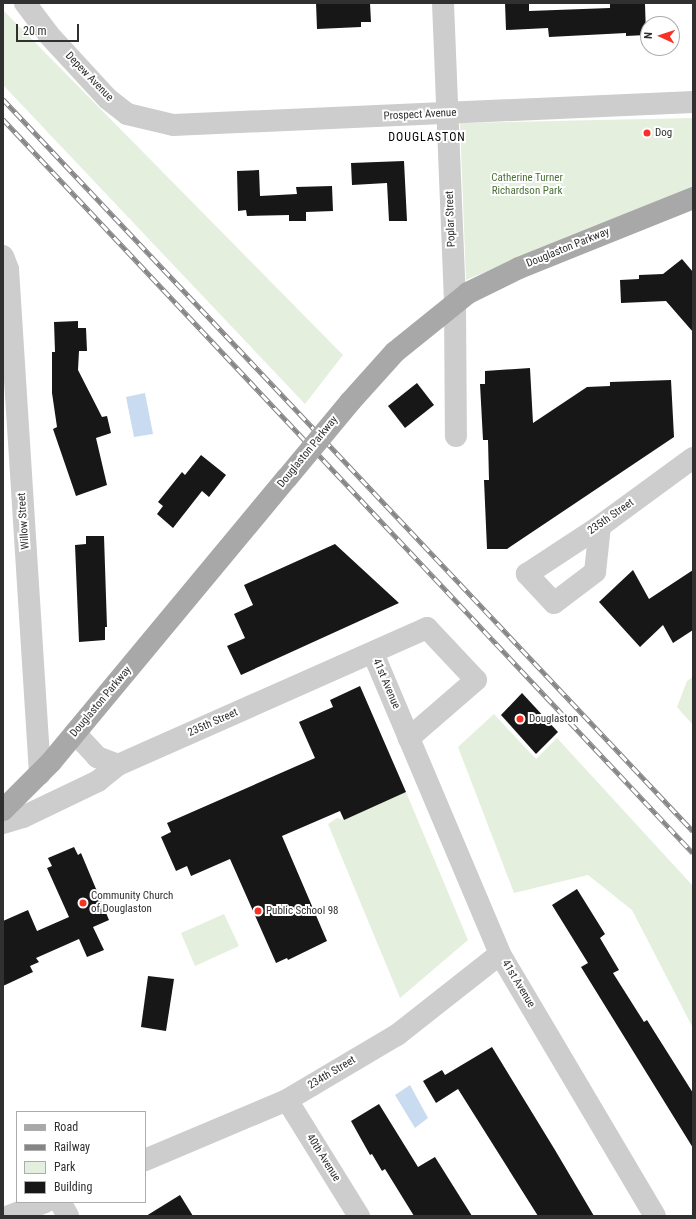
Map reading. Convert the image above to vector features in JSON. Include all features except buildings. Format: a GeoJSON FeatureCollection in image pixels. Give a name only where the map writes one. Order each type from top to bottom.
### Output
{"type":"FeatureCollection","features":[{"type":"Feature","properties":{"kind":"main road","name":"Douglaston Parkway"},"geometry":{"type":"LineString","coordinates":[[3,810],[40,774],[350,402],[395,352],[468,293],[519,268],[693,198]]}},
{"type":"Feature","properties":{"kind":"street","name":"Depew Avenue"},"geometry":{"type":"LineString","coordinates":[[25,3],[48,34],[108,99],[127,114],[148,121]]}},
{"type":"Feature","properties":{"kind":"street","name":"Poplar Street"},"geometry":{"type":"LineString","coordinates":[[442,3],[448,114],[455,305],[456,436]]}},
{"type":"Feature","properties":{"kind":"street","name":"Prospect Avenue"},"geometry":{"type":"LineString","coordinates":[[148,121],[173,125],[693,102]]}},
{"type":"Feature","properties":{"kind":"street","name":"Willow Street"},"geometry":{"type":"LineString","coordinates":[[6,262],[40,774]]}},
{"type":"Feature","properties":{"kind":"street","name":"235th Street"},"geometry":{"type":"LineString","coordinates":[[600,526],[595,572],[554,603],[527,574],[600,526],[693,458]]}},
{"type":"Feature","properties":{"kind":"street","name":"235th Street"},"geometry":{"type":"LineString","coordinates":[[3,823],[23,817],[98,782],[118,765],[427,628],[476,680],[409,738]]}},
{"type":"Feature","properties":{"kind":"street","name":"41st Avenue"},"geometry":{"type":"LineString","coordinates":[[373,653],[500,954],[655,1216]]}},
{"type":"Feature","properties":{"kind":"street"},"geometry":{"type":"LineString","coordinates":[[75,733],[97,757],[118,765]]}},
{"type":"Feature","properties":{"kind":"street","name":"234th Street"},"geometry":{"type":"LineString","coordinates":[[146,1160],[287,1100],[397,1035],[500,954]]}},
{"type":"Feature","properties":{"kind":"street","name":"40th Avenue"},"geometry":{"type":"LineString","coordinates":[[287,1100],[359,1216]]}},
{"type":"Feature","properties":{"kind":"street"},"geometry":{"type":"LineString","coordinates":[[9,1216],[42,1203]]}},
{"type":"Feature","properties":{"kind":"street"},"geometry":{"type":"LineString","coordinates":[[61,1203],[68,1216]]}},
{"type":"Feature","properties":{"kind":"green space"},"geometry":{"type":"Polygon","coordinates":[[[3,10],[343,355],[305,404],[3,85],[3,10]]]}},
{"type":"Feature","properties":{"kind":"green space","name":"Catherine Turner Richardson Park"},"geometry":{"type":"Polygon","coordinates":[[[693,118],[693,186],[466,280],[460,123],[693,118]]]}},
{"type":"Feature","properties":{"kind":"green space"},"geometry":{"type":"Polygon","coordinates":[[[693,677],[693,725],[677,707],[687,681],[693,677]]]}},
{"type":"Feature","properties":{"kind":"green space"},"geometry":{"type":"Polygon","coordinates":[[[494,714],[536,759],[557,738],[693,886],[693,1028],[632,910],[588,875],[514,893],[458,747],[494,714]]]}},
{"type":"Feature","properties":{"kind":"green space"},"geometry":{"type":"Polygon","coordinates":[[[406,792],[468,940],[400,998],[328,824],[337,818],[344,820],[406,792]]]}},
{"type":"Feature","properties":{"kind":"green space"},"geometry":{"type":"Polygon","coordinates":[[[224,914],[239,946],[195,966],[181,933],[224,914]]]}},
{"type":"Feature","properties":{"kind":"water"},"geometry":{"type":"Polygon","coordinates":[[[145,393],[153,434],[134,437],[126,397],[145,393]]]}},
{"type":"Feature","properties":{"kind":"water"},"geometry":{"type":"Polygon","coordinates":[[[410,1085],[428,1118],[415,1128],[395,1095],[410,1085]]]}},
{"type":"Feature","properties":{"kind":"railway"},"geometry":{"type":"LineString","coordinates":[[3,99],[693,831]]}},
{"type":"Feature","properties":{"kind":"railway"},"geometry":{"type":"LineString","coordinates":[[3,119],[693,853]]}},
{"type":"Feature","properties":{"kind":"place","name":"Dog"},"geometry":{"type":"Point","coordinates":[647,133]}},
{"type":"Feature","properties":{"kind":"place","name":"Douglaston"},"geometry":{"type":"Point","coordinates":[520,719]}},
{"type":"Feature","properties":{"kind":"place","name":"Community Church of Douglaston"},"geometry":{"type":"Point","coordinates":[83,903]}},
{"type":"Feature","properties":{"kind":"place","name":"Public School 98"},"geometry":{"type":"Point","coordinates":[258,911]}},
{"type":"Feature","properties":{"kind":"district","name":"DOUGLASTON"},"geometry":{"type":"Point","coordinates":[427,138]}}]}
